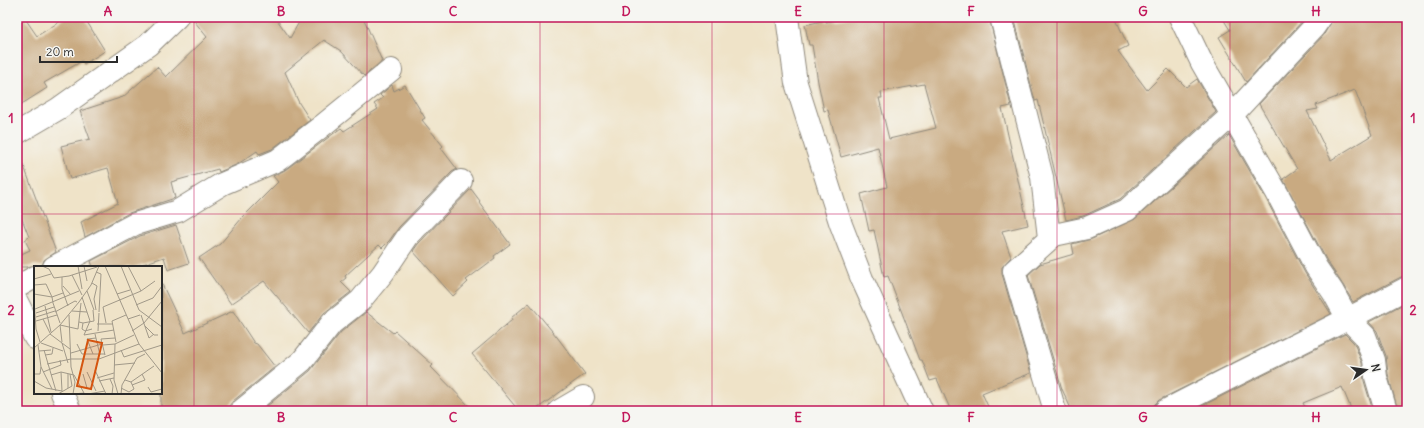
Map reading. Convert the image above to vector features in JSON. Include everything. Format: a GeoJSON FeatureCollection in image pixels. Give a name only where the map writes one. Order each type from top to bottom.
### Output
{"type":"FeatureCollection","features":[{"type":"Feature","properties":{"kind":"street"},"geometry":{"type":"LineString","coordinates":[[17,133],[58,109],[148,45],[177,17]]}},
{"type":"Feature","properties":{"kind":"street"},"geometry":{"type":"LineString","coordinates":[[787,17],[796,83],[840,222],[862,279],[922,411]]}},
{"type":"Feature","properties":{"kind":"street"},"geometry":{"type":"LineString","coordinates":[[1001,17],[1042,177],[1049,238]]}},
{"type":"Feature","properties":{"kind":"street"},"geometry":{"type":"LineString","coordinates":[[1180,17],[1202,63],[1277,193],[1316,267],[1333,292],[1348,319],[1364,336],[1374,360],[1376,377],[1386,411]]}},
{"type":"Feature","properties":{"kind":"street"},"geometry":{"type":"LineString","coordinates":[[1055,411],[1014,271],[1054,235],[1087,228],[1127,210],[1232,115],[1314,27],[1321,17]]}},
{"type":"Feature","properties":{"kind":"street"},"geometry":{"type":"LineString","coordinates":[[56,266],[135,224],[178,212],[222,184],[278,160],[391,70]]}},
{"type":"Feature","properties":{"kind":"street"},"geometry":{"type":"LineString","coordinates":[[241,411],[302,361],[332,323],[360,301],[383,273],[408,236],[461,181]]}},
{"type":"Feature","properties":{"kind":"street"},"geometry":{"type":"LineString","coordinates":[[17,287],[34,278]]}},
{"type":"Feature","properties":{"kind":"street"},"geometry":{"type":"LineString","coordinates":[[1165,411],[1219,382],[1348,319],[1407,288]]}},
{"type":"Feature","properties":{"kind":"street"},"geometry":{"type":"LineString","coordinates":[[17,302],[34,336]]}},
{"type":"Feature","properties":{"kind":"street"},"geometry":{"type":"LineString","coordinates":[[62,394],[70,411]]}},
{"type":"Feature","properties":{"kind":"street"},"geometry":{"type":"LineString","coordinates":[[559,411],[583,397]]}},
{"type":"Feature","properties":{"kind":"building"},"geometry":{"type":"Polygon","coordinates":[[[17,17],[24,17],[37,36],[67,17],[84,17],[105,51],[84,64],[82,61],[44,83],[47,88],[17,107],[17,17]]]}},
{"type":"Feature","properties":{"kind":"building"},"geometry":{"type":"Polygon","coordinates":[[[191,17],[275,17],[290,38],[302,17],[363,17],[382,61],[364,76],[341,51],[324,40],[285,72],[299,103],[310,120],[272,149],[259,154],[257,151],[238,164],[219,172],[218,169],[171,182],[175,198],[129,213],[85,237],[81,222],[118,203],[108,168],[70,179],[61,146],[90,139],[80,111],[123,97],[157,67],[166,77],[207,37],[191,17]]]}},
{"type":"Feature","properties":{"kind":"building"},"geometry":{"type":"Polygon","coordinates":[[[855,17],[989,17],[1011,106],[1002,108],[1028,225],[1002,231],[1011,257],[1002,267],[1002,274],[1031,373],[982,393],[990,411],[951,411],[937,379],[930,381],[922,360],[920,360],[888,276],[884,277],[874,230],[869,231],[861,194],[887,187],[878,147],[841,157],[828,110],[824,111],[812,45],[809,45],[805,25],[826,20],[826,22],[855,17]],[[924,84],[881,92],[882,98],[879,98],[889,139],[936,128],[924,84]]]}},
{"type":"Feature","properties":{"kind":"building"},"geometry":{"type":"Polygon","coordinates":[[[1014,17],[1115,17],[1128,46],[1118,51],[1147,90],[1168,69],[1186,87],[1197,79],[1216,112],[1120,199],[1083,216],[1066,220],[1038,100],[1035,101],[1014,17]]]}},
{"type":"Feature","properties":{"kind":"building"},"geometry":{"type":"Polygon","coordinates":[[[1222,17],[1306,17],[1246,82],[1219,37],[1230,30],[1222,17]]]}},
{"type":"Feature","properties":{"kind":"building"},"geometry":{"type":"Polygon","coordinates":[[[1344,17],[1407,17],[1407,276],[1401,277],[1353,302],[1327,261],[1283,179],[1297,169],[1259,104],[1323,36],[1333,19],[1344,17]],[[1355,90],[1316,105],[1318,109],[1307,111],[1331,160],[1372,135],[1355,90]]]}},
{"type":"Feature","properties":{"kind":"building"},"geometry":{"type":"Polygon","coordinates":[[[392,85],[394,91],[405,85],[425,118],[422,120],[443,146],[441,148],[457,169],[452,172],[399,227],[382,248],[379,245],[345,276],[346,278],[341,282],[351,292],[324,313],[308,333],[264,281],[231,304],[199,258],[220,244],[242,218],[278,182],[273,176],[285,170],[341,128],[344,131],[378,109],[374,104],[383,98],[380,95],[392,85]]]}},
{"type":"Feature","properties":{"kind":"building"},"geometry":{"type":"Polygon","coordinates":[[[1229,135],[1266,199],[1305,273],[1331,314],[1159,400],[1154,405],[1153,411],[1072,411],[1062,389],[1028,275],[1040,264],[1074,254],[1072,244],[1092,239],[1135,219],[1229,135]]]}},
{"type":"Feature","properties":{"kind":"building"},"geometry":{"type":"Polygon","coordinates":[[[17,153],[19,153],[56,252],[44,260],[42,266],[35,265],[17,267],[17,256],[30,250],[25,240],[29,237],[17,206],[17,153]]]}},
{"type":"Feature","properties":{"kind":"building"},"geometry":{"type":"Polygon","coordinates":[[[471,189],[510,244],[494,256],[495,258],[466,280],[468,282],[453,296],[413,251],[471,189]]]}},
{"type":"Feature","properties":{"kind":"building"},"geometry":{"type":"Polygon","coordinates":[[[176,225],[189,263],[168,270],[164,257],[137,266],[93,266],[91,261],[140,236],[176,225]]]}},
{"type":"Feature","properties":{"kind":"building"},"geometry":{"type":"Polygon","coordinates":[[[162,284],[185,333],[233,311],[254,343],[257,344],[275,367],[233,401],[229,406],[229,411],[161,411],[162,284]]]}},
{"type":"Feature","properties":{"kind":"building"},"geometry":{"type":"Polygon","coordinates":[[[1407,302],[1407,411],[1398,411],[1388,374],[1386,356],[1377,331],[1369,322],[1407,302]]]}},
{"type":"Feature","properties":{"kind":"building"},"geometry":{"type":"Polygon","coordinates":[[[529,303],[585,374],[534,411],[519,411],[472,354],[512,320],[511,318],[529,303]]]}},
{"type":"Feature","properties":{"kind":"building"},"geometry":{"type":"Polygon","coordinates":[[[366,312],[393,333],[395,331],[433,365],[431,367],[474,411],[261,411],[310,371],[341,332],[366,312]]]}},
{"type":"Feature","properties":{"kind":"building"},"geometry":{"type":"Polygon","coordinates":[[[1345,334],[1354,343],[1362,363],[1364,381],[1373,411],[1352,411],[1342,387],[1303,403],[1307,411],[1192,411],[1345,334]]]}}]}
